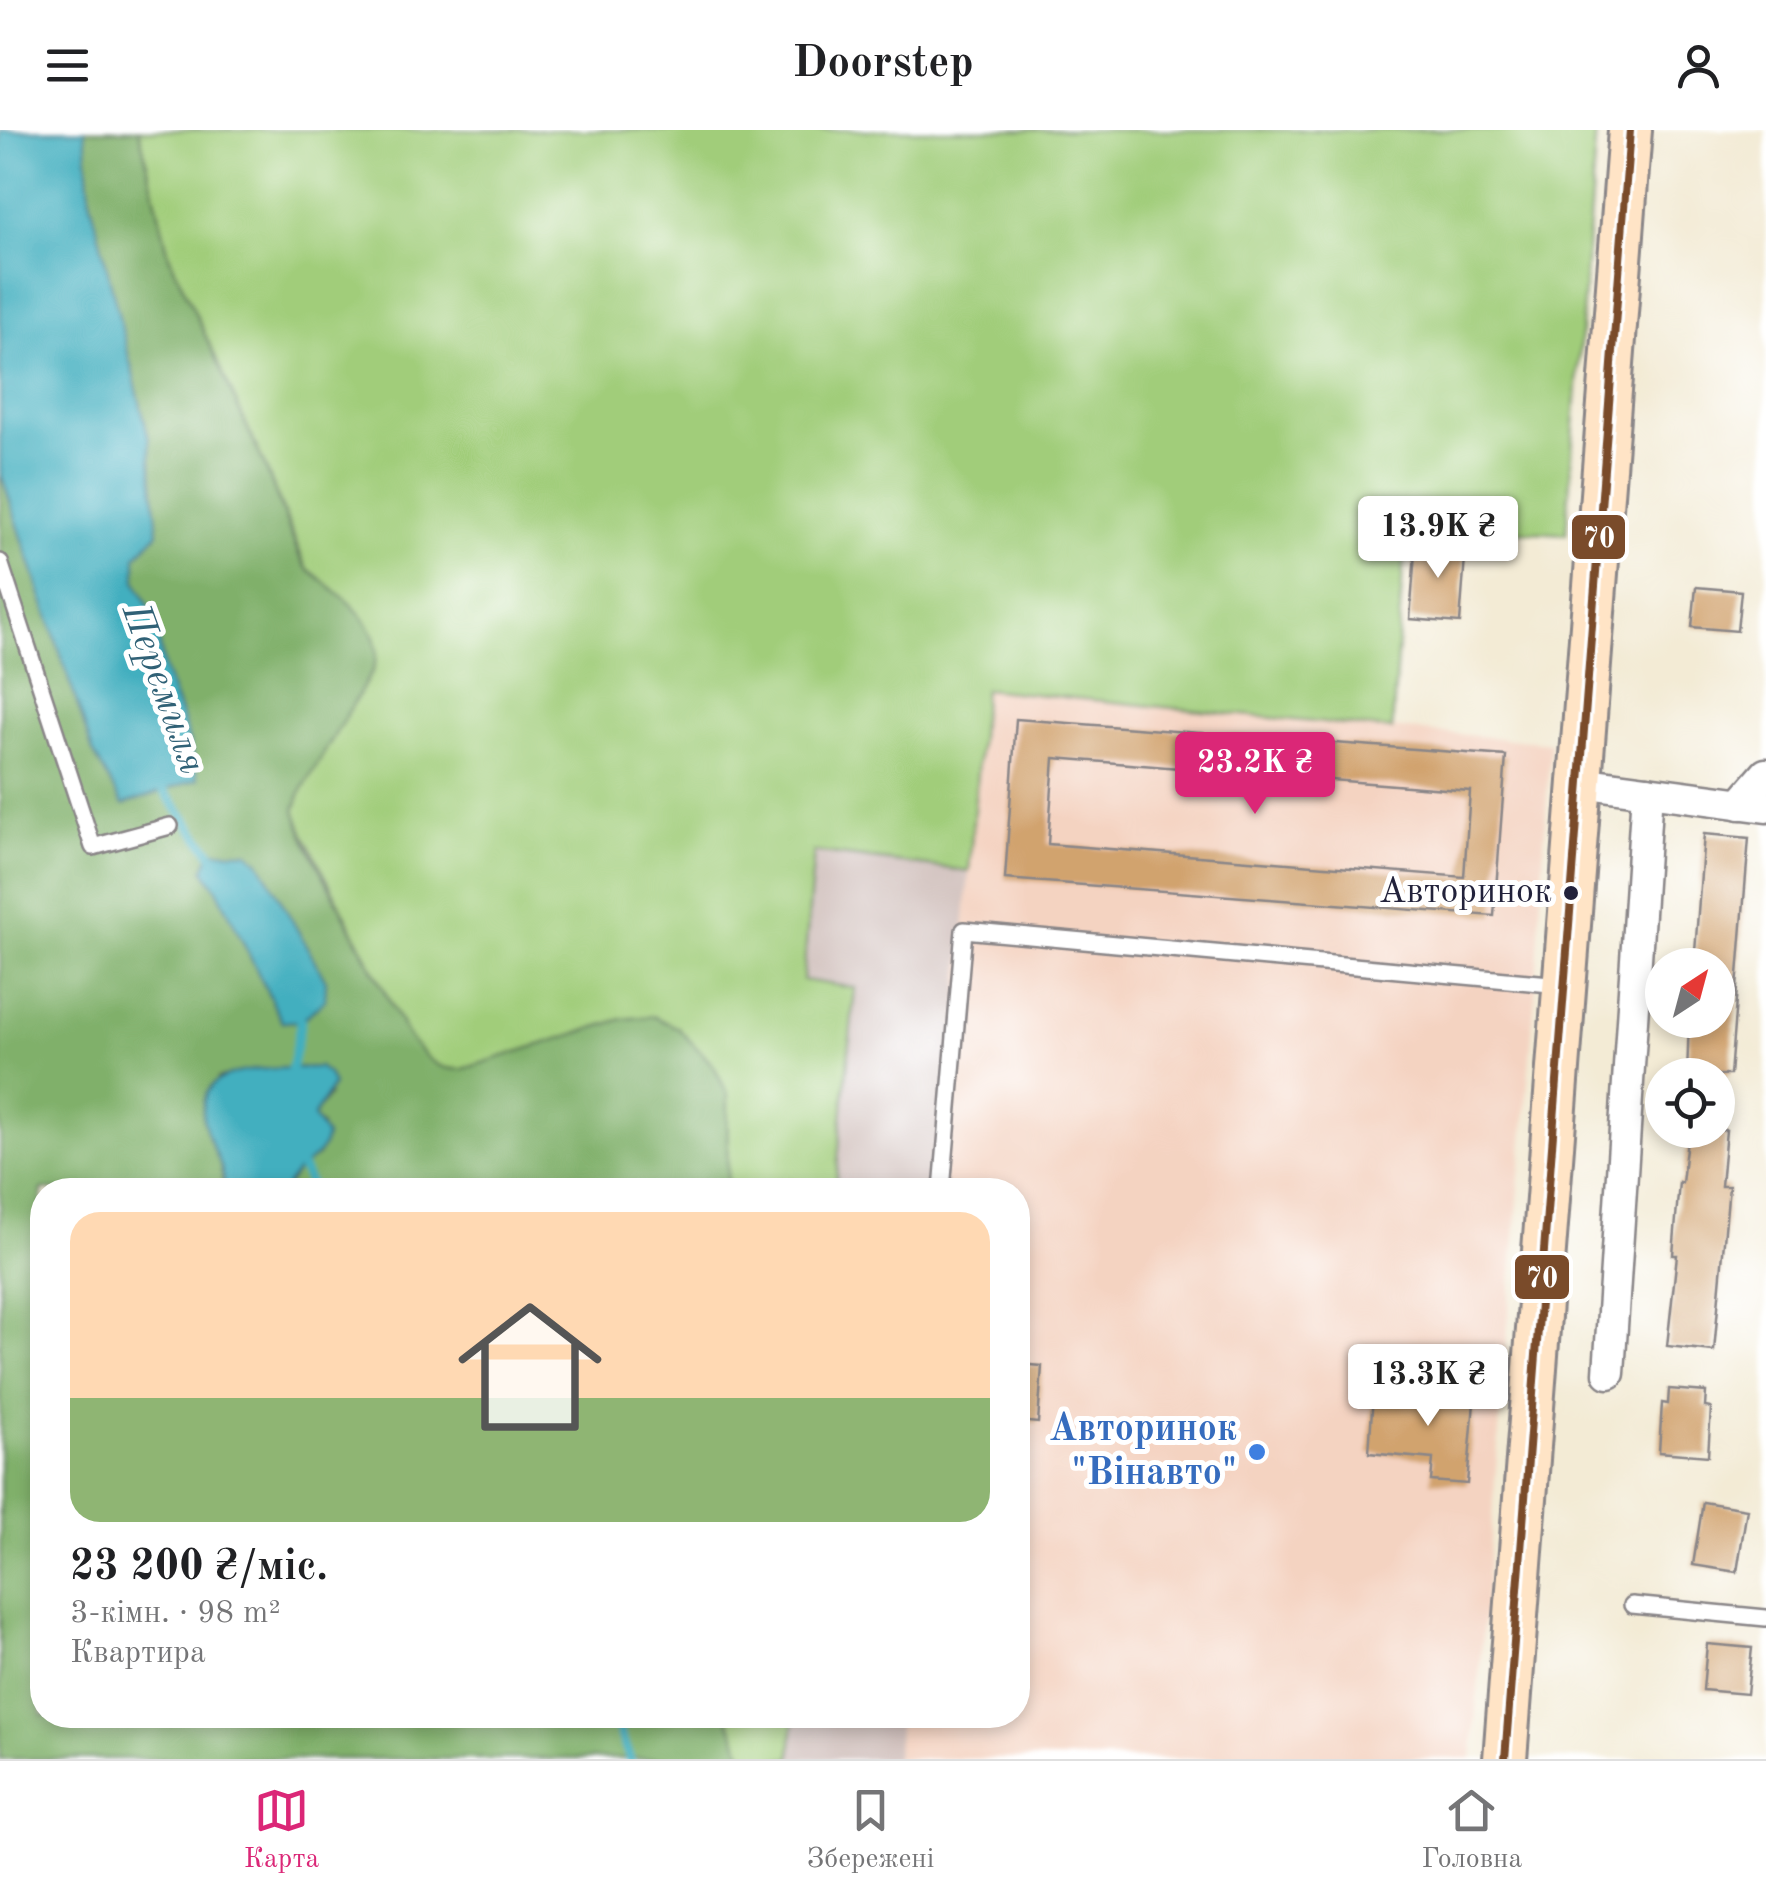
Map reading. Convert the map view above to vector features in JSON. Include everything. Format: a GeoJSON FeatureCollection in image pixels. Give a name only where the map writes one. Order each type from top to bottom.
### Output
{"type":"FeatureCollection","features":[{"type":"Feature","properties":{"kind":"main road"},"geometry":{"type":"LineString","coordinates":[[1506,1759],[1630,130]]}},
{"type":"Feature","properties":{"kind":"street"},"geometry":{"type":"LineString","coordinates":[[1580,782],[1753,806],[1766,774]]}},
{"type":"Feature","properties":{"kind":"street"},"geometry":{"type":"LineString","coordinates":[[1609,1373],[1647,791]]}},
{"type":"Feature","properties":{"kind":"lane"},"geometry":{"type":"LineString","coordinates":[[0,562],[93,846],[170,826]]}},
{"type":"Feature","properties":{"kind":"lane"},"geometry":{"type":"LineString","coordinates":[[943,1178],[964,930],[1565,985]]}},
{"type":"Feature","properties":{"kind":"lane"},"geometry":{"type":"LineString","coordinates":[[1632,1605],[1766,1618]]}},
{"type":"Feature","properties":{"kind":"shaded area","name":"Авторинок \"Вінавто\""},"geometry":{"type":"Polygon","coordinates":[[[983,689],[1550,743],[1536,983],[1472,1759],[896,1759],[898,1728],[1030,1728],[1030,1178],[943,1178],[983,689]]]}},
{"type":"Feature","properties":{"kind":"shaded area"},"geometry":{"type":"Polygon","coordinates":[[[814,851],[969,871],[943,1178],[836,1178],[855,988],[803,981],[814,851]]]}},
{"type":"Feature","properties":{"kind":"shaded area"},"geometry":{"type":"Polygon","coordinates":[[[793,1728],[898,1728],[896,1759],[791,1759],[793,1728]]]}},
{"type":"Feature","properties":{"kind":"green space"},"geometry":{"type":"Polygon","coordinates":[[[0,130],[139,130],[169,256],[265,466],[299,555],[306,567],[358,612],[375,640],[372,672],[301,792],[295,810],[307,844],[407,1035],[438,1065],[463,1069],[622,1019],[653,1016],[677,1027],[714,1066],[728,1095],[727,1178],[292,1178],[300,1165],[318,1156],[321,1126],[312,1117],[329,1095],[319,1067],[218,1078],[208,1137],[220,1158],[222,1178],[30,1178],[30,1728],[732,1728],[745,1759],[0,1759],[0,130]]]}},
{"type":"Feature","properties":{"kind":"green space"},"geometry":{"type":"Polygon","coordinates":[[[139,130],[1596,130],[1566,534],[1406,525],[1392,730],[984,689],[969,871],[814,852],[803,980],[855,988],[836,1178],[727,1178],[727,1095],[445,1068],[425,1055],[407,1035],[299,824],[295,810],[301,792],[306,567],[265,466],[169,256],[139,130]]]}},
{"type":"Feature","properties":{"kind":"green space"},"geometry":{"type":"Polygon","coordinates":[[[732,1728],[793,1728],[791,1759],[745,1759],[732,1728]]]}},
{"type":"Feature","properties":{"kind":"water"},"geometry":{"type":"Polygon","coordinates":[[[0,130],[85,130],[90,198],[149,439],[158,533],[136,557],[136,581],[155,619],[165,672],[186,729],[198,779],[123,805],[93,752],[0,471],[0,130]]]}},
{"type":"Feature","properties":{"kind":"water"},"geometry":{"type":"Polygon","coordinates":[[[211,851],[248,852],[259,861],[326,981],[325,1000],[301,1021],[282,1022],[204,870],[211,851]]]}},
{"type":"Feature","properties":{"kind":"water"},"geometry":{"type":"Polygon","coordinates":[[[319,1067],[333,1085],[313,1117],[326,1136],[324,1145],[291,1178],[223,1178],[207,1132],[203,1108],[207,1091],[219,1080],[257,1070],[319,1067]]]}},
{"type":"Feature","properties":{"kind":"building"},"geometry":{"type":"Polygon","coordinates":[[[1416,539],[1466,544],[1460,623],[1410,619],[1416,539]]]}},
{"type":"Feature","properties":{"kind":"building"},"geometry":{"type":"Polygon","coordinates":[[[1696,587],[1741,591],[1737,631],[1692,627],[1696,587]]]}},
{"type":"Feature","properties":{"kind":"building"},"geometry":{"type":"Polygon","coordinates":[[[1016,719],[1506,756],[1494,916],[1005,879],[1016,719]],[[1054,758],[1048,844],[1464,877],[1470,791],[1054,758]]]}},
{"type":"Feature","properties":{"kind":"building"},"geometry":{"type":"Polygon","coordinates":[[[1704,834],[1749,838],[1735,1013],[1735,948],[1695,948],[1704,834]]]}},
{"type":"Feature","properties":{"kind":"building"},"geometry":{"type":"Polygon","coordinates":[[[1688,1038],[1733,1038],[1731,1058],[1688,1058],[1688,1038]]]}},
{"type":"Feature","properties":{"kind":"building"},"geometry":{"type":"Polygon","coordinates":[[[1686,1148],[1724,1148],[1721,1186],[1729,1186],[1714,1351],[1667,1346],[1677,1255],[1673,1255],[1679,1182],[1682,1183],[1686,1148]]]}},
{"type":"Feature","properties":{"kind":"building"},"geometry":{"type":"Polygon","coordinates":[[[1030,1365],[1042,1366],[1038,1423],[1030,1422],[1030,1365]]]}},
{"type":"Feature","properties":{"kind":"building"},"geometry":{"type":"Polygon","coordinates":[[[1443,1376],[1476,1379],[1467,1484],[1431,1481],[1433,1459],[1369,1453],[1373,1395],[1441,1401],[1443,1376]]]}},
{"type":"Feature","properties":{"kind":"building"},"geometry":{"type":"Polygon","coordinates":[[[1669,1389],[1706,1392],[1705,1407],[1711,1408],[1708,1456],[1659,1452],[1662,1403],[1668,1404],[1669,1389]]]}},
{"type":"Feature","properties":{"kind":"building"},"geometry":{"type":"Polygon","coordinates":[[[1703,1502],[1747,1509],[1737,1572],[1693,1565],[1703,1502]]]}},
{"type":"Feature","properties":{"kind":"building"},"geometry":{"type":"Polygon","coordinates":[[[1707,1644],[1752,1648],[1747,1694],[1703,1690],[1707,1644]]]}},
{"type":"Feature","properties":{"kind":"waterway","name":"Перемиля"},"geometry":{"type":"LineString","coordinates":[[160,781],[215,858]]}},
{"type":"Feature","properties":{"kind":"waterway","name":"Перемиля"},"geometry":{"type":"LineString","coordinates":[[289,1080],[301,1021],[297,1012]]}},
{"type":"Feature","properties":{"kind":"waterway","name":"Перемиля"},"geometry":{"type":"LineString","coordinates":[[296,1157],[307,1178]]}},
{"type":"Feature","properties":{"kind":"waterway","name":"Перемиля"},"geometry":{"type":"LineString","coordinates":[[618,1728],[630,1759]]}},
{"type":"Feature","properties":{"kind":"transit line","name":"70"},"geometry":{"type":"LineString","coordinates":[[1505,1759],[1630,130]]}},
{"type":"Feature","properties":{"kind":"place","name":"Авторинок"},"geometry":{"type":"Point","coordinates":[1571,893]}},
{"type":"Feature","properties":{"kind":"place","name":"Авторинок \"Вінавто\""},"geometry":{"type":"Point","coordinates":[1257,1452]}}]}
